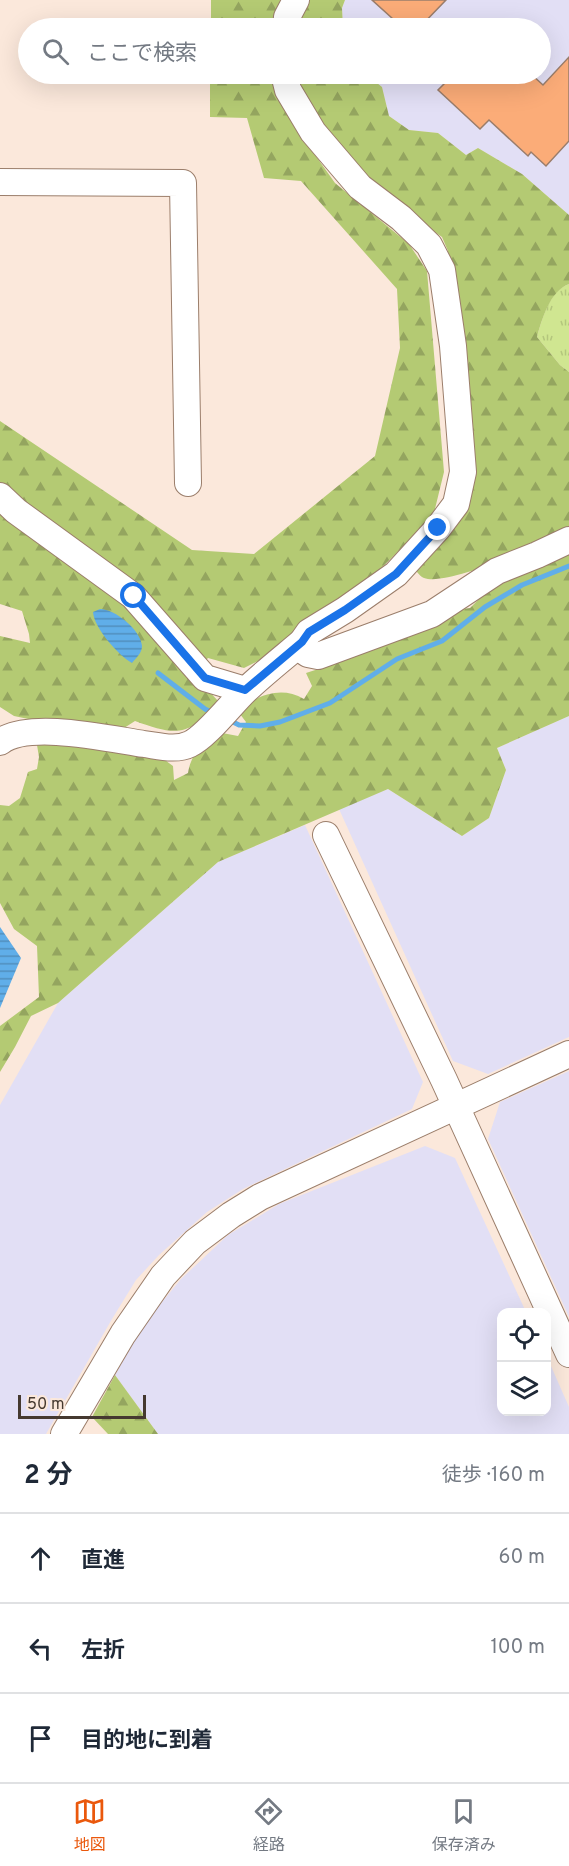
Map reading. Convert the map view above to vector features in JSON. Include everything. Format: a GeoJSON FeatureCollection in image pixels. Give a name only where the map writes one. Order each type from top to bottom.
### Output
{"type":"FeatureCollection","features":[{"type":"Feature","properties":{"kind":"street"},"geometry":{"type":"LineString","coordinates":[[287,18],[296,0]]}},
{"type":"Feature","properties":{"kind":"street"},"geometry":{"type":"LineString","coordinates":[[0,742],[35,730],[173,748],[190,744],[210,727],[245,690],[302,642],[309,632],[396,574],[438,528],[456,504],[463,472],[453,346],[442,270],[429,245],[401,218],[360,187],[314,132],[286,84]]}},
{"type":"Feature","properties":{"kind":"street"},"geometry":{"type":"LineString","coordinates":[[0,182],[183,183],[188,483]]}},
{"type":"Feature","properties":{"kind":"street"},"geometry":{"type":"LineString","coordinates":[[0,496],[16,511],[134,596],[205,678],[245,690]]}},
{"type":"Feature","properties":{"kind":"street"},"geometry":{"type":"LineString","coordinates":[[302,642],[302,650],[318,656],[432,614],[497,571],[569,540]]}},
{"type":"Feature","properties":{"kind":"street"},"geometry":{"type":"LineString","coordinates":[[326,834],[455,1105],[569,1354]]}},
{"type":"Feature","properties":{"kind":"street"},"geometry":{"type":"LineString","coordinates":[[64,1434],[123,1334],[163,1276],[195,1242],[260,1197],[569,1054]]}},
{"type":"Feature","properties":{"kind":"shaded area"},"geometry":{"type":"Polygon","coordinates":[[[345,0],[569,0],[569,215],[522,174],[478,148],[466,155],[438,133],[409,130],[389,116],[382,87],[378,84],[551,84],[551,18],[342,18],[342,8],[345,0]]]}},
{"type":"Feature","properties":{"kind":"shaded area"},"geometry":{"type":"Polygon","coordinates":[[[569,716],[569,1037],[488,1074],[453,1061],[339,809],[388,789],[462,836],[489,818],[506,770],[497,748],[569,716]]]}},
{"type":"Feature","properties":{"kind":"shaded area"},"geometry":{"type":"Polygon","coordinates":[[[305,825],[423,1082],[412,1109],[243,1189],[207,1212],[159,1255],[136,1280],[46,1434],[0,1434],[0,1105],[58,1003],[218,862],[305,825]]]}},
{"type":"Feature","properties":{"kind":"shaded area"},"geometry":{"type":"Polygon","coordinates":[[[569,1071],[569,1317],[488,1139],[500,1102],[569,1071]]]}},
{"type":"Feature","properties":{"kind":"shaded area"},"geometry":{"type":"Polygon","coordinates":[[[425,1146],[455,1158],[524,1308],[497,1308],[497,1416],[551,1416],[551,1366],[569,1407],[569,1434],[158,1434],[115,1375],[143,1325],[181,1279],[228,1235],[279,1204],[425,1146]]]}},
{"type":"Feature","properties":{"kind":"green space"},"geometry":{"type":"Polygon","coordinates":[[[211,0],[288,0],[278,18],[211,18],[211,0]]]}},
{"type":"Feature","properties":{"kind":"green space"},"geometry":{"type":"Polygon","coordinates":[[[305,0],[345,0],[342,8],[342,18],[297,18],[305,0]]]}},
{"type":"Feature","properties":{"kind":"green space"},"geometry":{"type":"Polygon","coordinates":[[[210,84],[277,84],[291,121],[335,183],[409,244],[427,271],[444,472],[433,517],[363,586],[307,618],[272,654],[244,668],[208,658],[193,674],[219,702],[199,722],[190,727],[172,731],[135,721],[121,730],[67,727],[14,716],[0,707],[0,636],[30,643],[22,611],[0,604],[0,421],[192,550],[254,554],[375,456],[400,348],[397,289],[301,181],[264,178],[247,118],[210,117],[210,84]]]}},
{"type":"Feature","properties":{"kind":"green space"},"geometry":{"type":"Polygon","coordinates":[[[296,84],[378,84],[382,87],[389,116],[409,130],[438,133],[466,155],[478,148],[522,174],[569,215],[569,284],[552,299],[544,314],[537,337],[560,365],[569,372],[569,532],[496,563],[454,576],[424,578],[417,572],[416,562],[456,520],[448,251],[442,237],[379,193],[320,129],[296,84]]]}},
{"type":"Feature","properties":{"kind":"green space"},"geometry":{"type":"Polygon","coordinates":[[[569,284],[569,372],[560,365],[537,337],[544,314],[552,299],[562,287],[569,284]]]}},
{"type":"Feature","properties":{"kind":"green space"},"geometry":{"type":"Polygon","coordinates":[[[569,548],[569,716],[497,748],[506,770],[489,818],[462,836],[388,789],[218,862],[58,1003],[31,1016],[0,1072],[0,1026],[39,997],[37,946],[14,929],[0,903],[0,805],[9,806],[20,798],[28,772],[37,769],[39,757],[37,745],[46,741],[158,755],[173,766],[174,780],[188,773],[195,754],[217,732],[238,736],[246,722],[237,710],[245,705],[269,694],[278,693],[295,695],[304,699],[312,686],[306,673],[346,660],[371,644],[455,610],[470,608],[485,593],[507,579],[569,548]]]}},
{"type":"Feature","properties":{"kind":"green space"},"geometry":{"type":"Polygon","coordinates":[[[115,1375],[158,1434],[108,1434],[92,1417],[115,1375]]]}},
{"type":"Feature","properties":{"kind":"water"},"geometry":{"type":"Polygon","coordinates":[[[100,609],[120,616],[137,633],[142,649],[132,663],[114,648],[102,633],[93,612],[100,609]]]}},
{"type":"Feature","properties":{"kind":"water"},"geometry":{"type":"Polygon","coordinates":[[[0,927],[21,958],[0,1008],[0,927]]]}},
{"type":"Feature","properties":{"kind":"building"},"geometry":{"type":"Polygon","coordinates":[[[372,0],[446,0],[429,18],[392,18],[372,0]]]}},
{"type":"Feature","properties":{"kind":"building"},"geometry":{"type":"Polygon","coordinates":[[[569,57],[569,141],[546,166],[531,152],[528,156],[489,120],[480,129],[438,90],[444,84],[543,85],[551,84],[551,76],[569,57]]]}},
{"type":"Feature","properties":{"kind":"waterway"},"geometry":{"type":"LineString","coordinates":[[229,720],[239,725],[260,726],[280,722],[330,703],[397,659],[442,641],[485,607],[522,585],[569,566]]}},
{"type":"Feature","properties":{"kind":"waterway"},"geometry":{"type":"LineString","coordinates":[[158,673],[215,714]]}},
{"type":"Feature","properties":{"kind":"route"},"geometry":{"type":"LineString","coordinates":[[134,596],[205,678],[245,690],[302,642],[309,632],[396,574],[438,528]]}}]}
